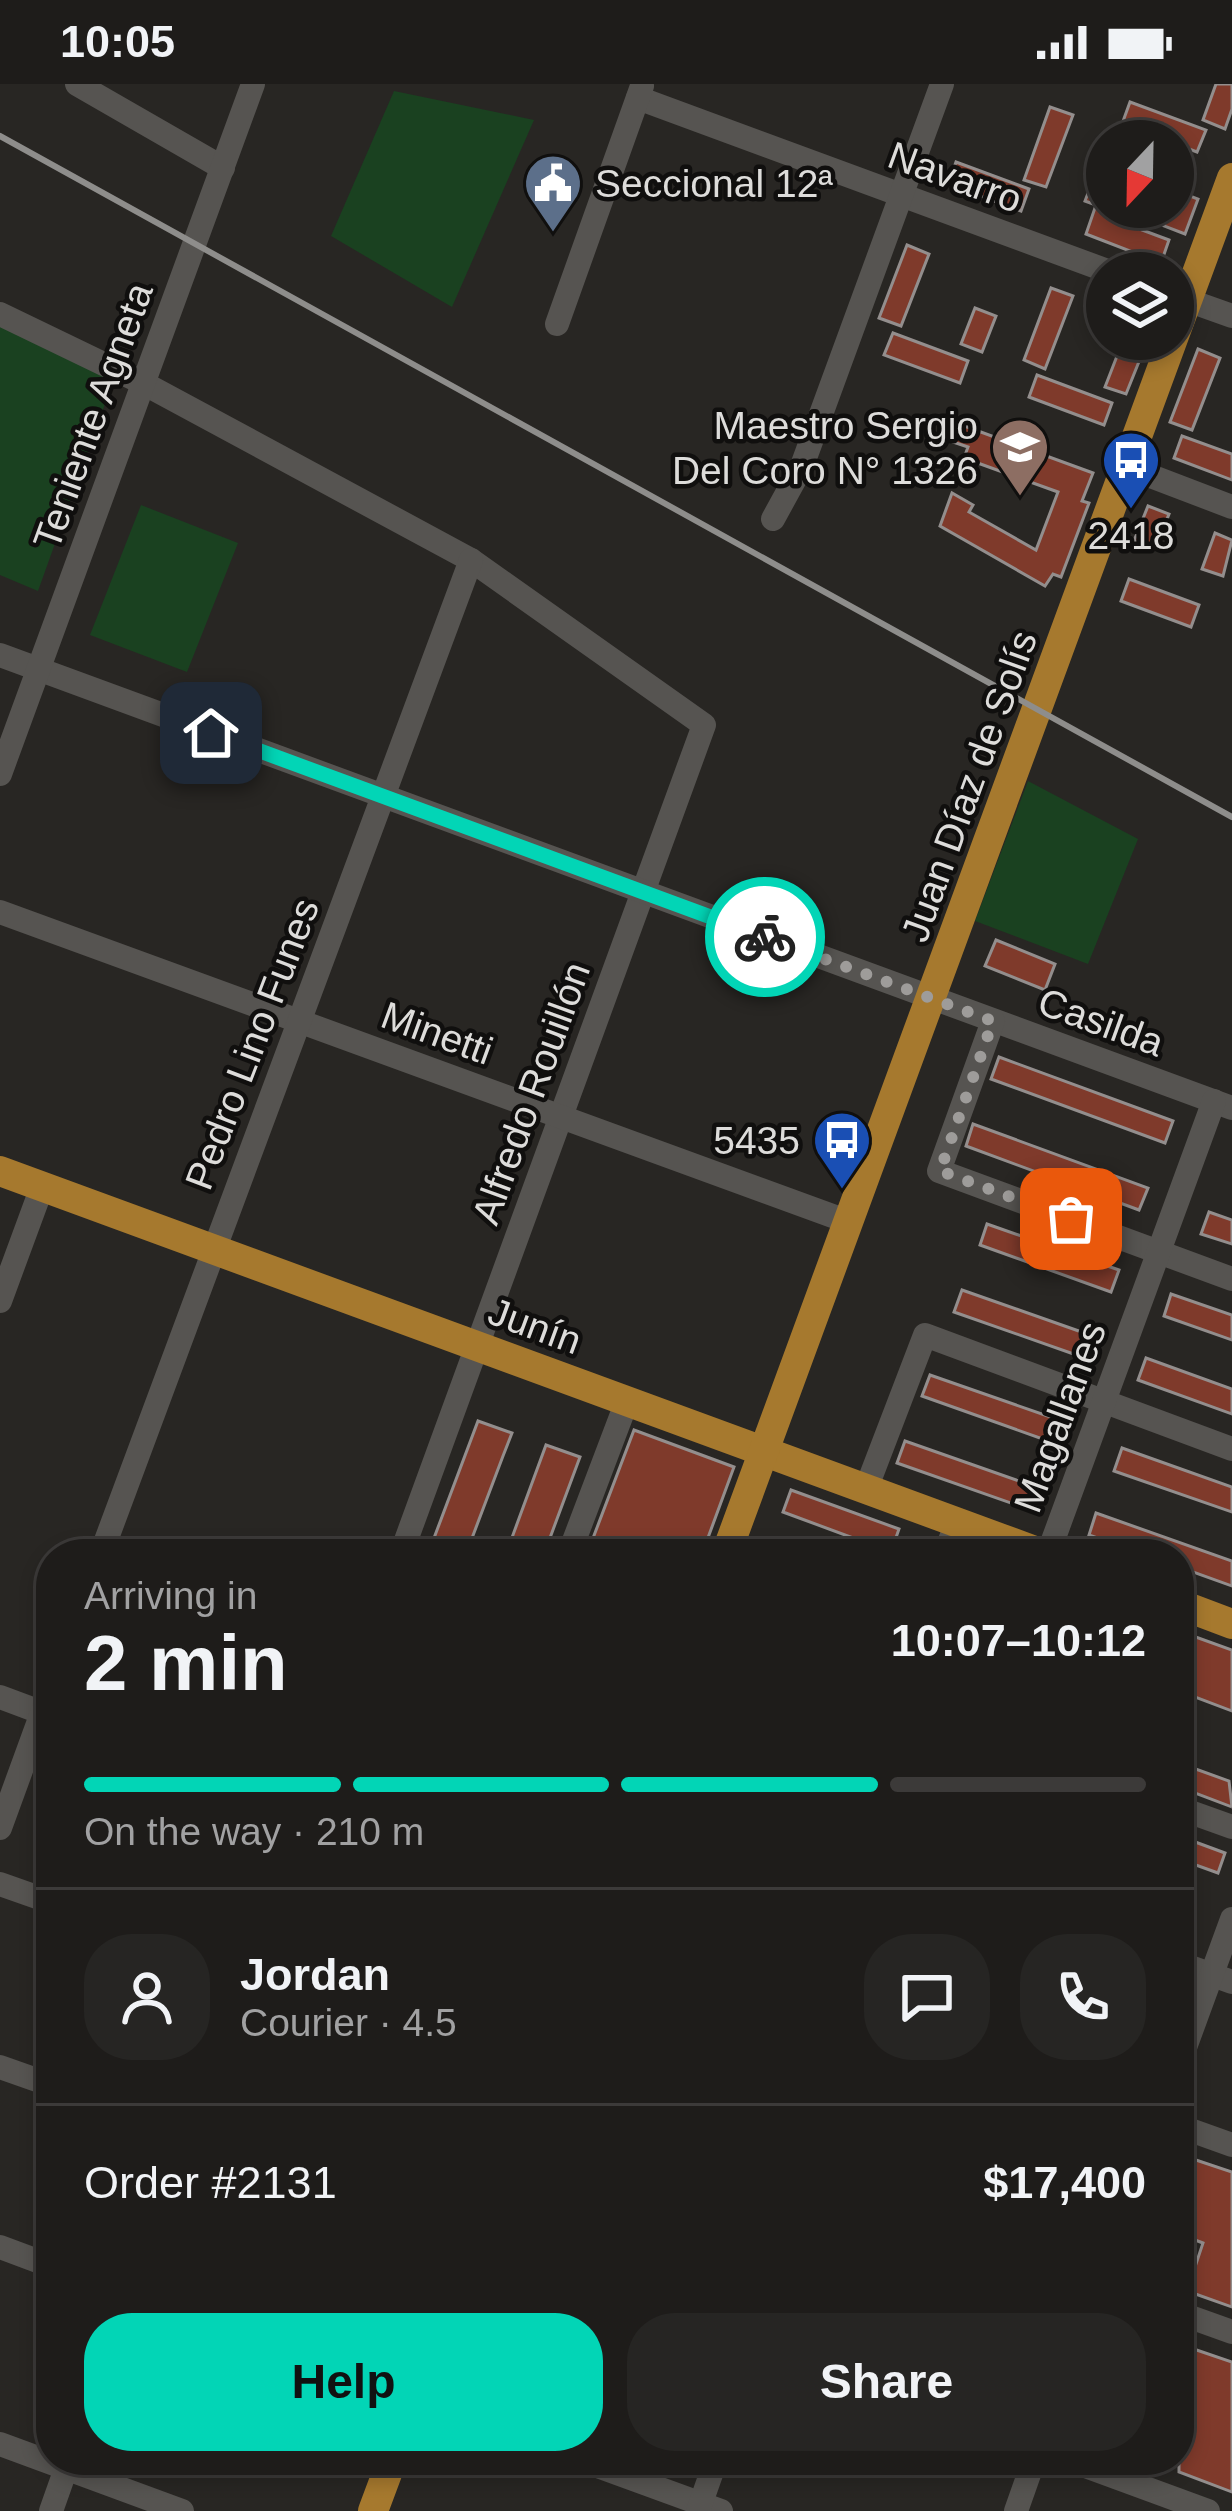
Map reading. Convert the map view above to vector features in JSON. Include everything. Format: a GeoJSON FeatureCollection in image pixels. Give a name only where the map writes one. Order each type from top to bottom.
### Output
{"type":"FeatureCollection","features":[{"type":"Feature","properties":{"kind":"main road","name":"Juan Díaz de Solís"},"geometry":{"type":"LineString","coordinates":[[1194,265],[1232,178]]}},
{"type":"Feature","properties":{"kind":"main road","name":"Juan Díaz de Solís"},"geometry":{"type":"LineString","coordinates":[[732,1539],[1127,466],[1160,360]]}},
{"type":"Feature","properties":{"kind":"main road","name":"Junín"},"geometry":{"type":"LineString","coordinates":[[0,1172],[1004,1539]]}},
{"type":"Feature","properties":{"kind":"main road"},"geometry":{"type":"LineString","coordinates":[[1194,1610],[1232,1624]]}},
{"type":"Feature","properties":{"kind":"main road"},"geometry":{"type":"LineString","coordinates":[[373,2511],[386,2475]]}},
{"type":"Feature","properties":{"kind":"street"},"geometry":{"type":"LineString","coordinates":[[77,84],[223,168]]}},
{"type":"Feature","properties":{"kind":"street","name":"Teniente Agneta"},"geometry":{"type":"LineString","coordinates":[[0,774],[254,84]]}},
{"type":"Feature","properties":{"kind":"street"},"geometry":{"type":"LineString","coordinates":[[773,519],[802,466],[942,84]]}},
{"type":"Feature","properties":{"kind":"street"},"geometry":{"type":"LineString","coordinates":[[557,325],[641,91]]}},
{"type":"Feature","properties":{"kind":"street","name":"Navarro"},"geometry":{"type":"LineString","coordinates":[[641,91],[902,197],[1086,263]]}},
{"type":"Feature","properties":{"kind":"street"},"geometry":{"type":"LineString","coordinates":[[1194,302],[1232,316]]}},
{"type":"Feature","properties":{"kind":"street"},"geometry":{"type":"LineString","coordinates":[[0,314],[143,383],[471,560]]}},
{"type":"Feature","properties":{"kind":"street"},"geometry":{"type":"LineString","coordinates":[[1127,466],[1232,507]]}},
{"type":"Feature","properties":{"kind":"street","name":"Alfredo Rouillón"},"geometry":{"type":"LineString","coordinates":[[406,1539],[704,725],[471,560]]}},
{"type":"Feature","properties":{"kind":"street","name":"Pedro Lino Funes"},"geometry":{"type":"LineString","coordinates":[[107,1539],[471,560]]}},
{"type":"Feature","properties":{"kind":"street","name":"Casilda"},"geometry":{"type":"LineString","coordinates":[[0,655],[993,1021],[1226,1099]]}},
{"type":"Feature","properties":{"kind":"street","name":"Minetti"},"geometry":{"type":"LineString","coordinates":[[0,912],[849,1222]]}},
{"type":"Feature","properties":{"kind":"street"},"geometry":{"type":"LineString","coordinates":[[993,1021],[940,1171],[1232,1279]]}},
{"type":"Feature","properties":{"kind":"street","name":"Magallanes"},"geometry":{"type":"LineString","coordinates":[[1051,1539],[1159,1252],[1226,1099]]}},
{"type":"Feature","properties":{"kind":"street"},"geometry":{"type":"LineString","coordinates":[[0,1301],[42,1186]]}},
{"type":"Feature","properties":{"kind":"street"},"geometry":{"type":"LineString","coordinates":[[866,1489],[925,1335],[1232,1450]]}},
{"type":"Feature","properties":{"kind":"street"},"geometry":{"type":"LineString","coordinates":[[575,1539],[627,1401]]}},
{"type":"Feature","properties":{"kind":"street"},"geometry":{"type":"LineString","coordinates":[[951,1539],[957,1522]]}},
{"type":"Feature","properties":{"kind":"street"},"geometry":{"type":"LineString","coordinates":[[0,1697],[36,1704]]}},
{"type":"Feature","properties":{"kind":"street"},"geometry":{"type":"LineString","coordinates":[[0,1828],[36,1736]]}},
{"type":"Feature","properties":{"kind":"street"},"geometry":{"type":"LineString","coordinates":[[1194,1813],[1232,1827]]}},
{"type":"Feature","properties":{"kind":"street"},"geometry":{"type":"LineString","coordinates":[[0,1884],[36,1897]]}},
{"type":"Feature","properties":{"kind":"street"},"geometry":{"type":"LineString","coordinates":[[1194,2034],[1222,1979],[1232,1919]]}},
{"type":"Feature","properties":{"kind":"street"},"geometry":{"type":"LineString","coordinates":[[0,2067],[36,2080]]}},
{"type":"Feature","properties":{"kind":"street"},"geometry":{"type":"LineString","coordinates":[[1194,2131],[1232,2145]]}},
{"type":"Feature","properties":{"kind":"street"},"geometry":{"type":"LineString","coordinates":[[0,2247],[36,2260]]}},
{"type":"Feature","properties":{"kind":"street"},"geometry":{"type":"LineString","coordinates":[[1194,2318],[1232,2332]]}},
{"type":"Feature","properties":{"kind":"street"},"geometry":{"type":"LineString","coordinates":[[0,2444],[36,2455]]}},
{"type":"Feature","properties":{"kind":"street"},"geometry":{"type":"LineString","coordinates":[[51,2511],[64,2475]]}},
{"type":"Feature","properties":{"kind":"street"},"geometry":{"type":"LineString","coordinates":[[95,2475],[182,2511]]}},
{"type":"Feature","properties":{"kind":"street"},"geometry":{"type":"LineString","coordinates":[[620,2475],[706,2508],[713,2475]]}},
{"type":"Feature","properties":{"kind":"street"},"geometry":{"type":"LineString","coordinates":[[1016,2511],[1029,2475]]}},
{"type":"Feature","properties":{"kind":"street"},"geometry":{"type":"LineString","coordinates":[[1111,2475],[1208,2511]]}},
{"type":"Feature","properties":{"kind":"green space"},"geometry":{"type":"Polygon","coordinates":[[[394,91],[534,120],[452,307],[331,236],[394,91]]]}},
{"type":"Feature","properties":{"kind":"green space"},"geometry":{"type":"Polygon","coordinates":[[[0,326],[115,376],[38,591],[0,575],[0,326]]]}},
{"type":"Feature","properties":{"kind":"green space"},"geometry":{"type":"Polygon","coordinates":[[[141,505],[238,543],[187,672],[90,635],[141,505]]]}},
{"type":"Feature","properties":{"kind":"green space"},"geometry":{"type":"Polygon","coordinates":[[[1028,781],[1138,839],[1088,964],[975,921],[1028,781]]]}},
{"type":"Feature","properties":{"kind":"building"},"geometry":{"type":"Polygon","coordinates":[[[1216,84],[1232,84],[1232,109],[1225,129],[1203,120],[1216,84]]]}},
{"type":"Feature","properties":{"kind":"building"},"geometry":{"type":"Polygon","coordinates":[[[1130,102],[1179,120],[1123,120],[1130,102]]]}},
{"type":"Feature","properties":{"kind":"building"},"geometry":{"type":"Polygon","coordinates":[[[1050,107],[1073,115],[1046,187],[1024,180],[1050,107]]]}},
{"type":"Feature","properties":{"kind":"building"},"geometry":{"type":"Polygon","coordinates":[[[1194,126],[1206,130],[1194,151],[1194,126]]]}},
{"type":"Feature","properties":{"kind":"building"},"geometry":{"type":"Polygon","coordinates":[[[956,162],[1029,189],[1021,211],[948,184],[956,162]]]}},
{"type":"Feature","properties":{"kind":"building"},"geometry":{"type":"Polygon","coordinates":[[[1088,228],[1137,228],[1169,240],[1165,252],[1133,252],[1086,234],[1088,228]]]}},
{"type":"Feature","properties":{"kind":"building"},"geometry":{"type":"Polygon","coordinates":[[[907,245],[929,254],[901,326],[879,318],[907,245]]]}},
{"type":"Feature","properties":{"kind":"building"},"geometry":{"type":"Polygon","coordinates":[[[1051,288],[1073,296],[1045,369],[1024,360],[1051,288]]]}},
{"type":"Feature","properties":{"kind":"building"},"geometry":{"type":"Polygon","coordinates":[[[975,308],[996,316],[982,352],[961,344],[975,308]]]}},
{"type":"Feature","properties":{"kind":"building"},"geometry":{"type":"Polygon","coordinates":[[[893,333],[968,361],[960,383],[884,355],[893,333]]]}},
{"type":"Feature","properties":{"kind":"building"},"geometry":{"type":"Polygon","coordinates":[[[1198,349],[1220,358],[1192,430],[1170,422],[1198,349]]]}},
{"type":"Feature","properties":{"kind":"building"},"geometry":{"type":"Polygon","coordinates":[[[1116,360],[1140,360],[1126,394],[1105,387],[1116,360]]]}},
{"type":"Feature","properties":{"kind":"building"},"geometry":{"type":"Polygon","coordinates":[[[1037,375],[1112,403],[1104,425],[1029,397],[1037,375]]]}},
{"type":"Feature","properties":{"kind":"building"},"geometry":{"type":"Polygon","coordinates":[[[959,424],[1093,473],[1082,501],[1089,503],[1061,577],[1053,574],[1045,586],[940,526],[952,493],[973,505],[969,512],[1036,550],[1058,492],[964,458],[968,447],[953,442],[959,424]]]}},
{"type":"Feature","properties":{"kind":"building"},"geometry":{"type":"Polygon","coordinates":[[[1182,436],[1232,454],[1232,480],[1174,458],[1182,436]]]}},
{"type":"Feature","properties":{"kind":"building"},"geometry":{"type":"Polygon","coordinates":[[[1148,506],[1169,514],[1155,549],[1134,541],[1148,506]]]}},
{"type":"Feature","properties":{"kind":"building"},"geometry":{"type":"Polygon","coordinates":[[[1215,533],[1232,540],[1223,576],[1202,569],[1215,533]]]}},
{"type":"Feature","properties":{"kind":"building"},"geometry":{"type":"Polygon","coordinates":[[[1129,579],[1199,605],[1191,627],[1121,601],[1129,579]]]}},
{"type":"Feature","properties":{"kind":"building"},"geometry":{"type":"Polygon","coordinates":[[[996,940],[1055,964],[1045,990],[985,966],[996,940]]]}},
{"type":"Feature","properties":{"kind":"building"},"geometry":{"type":"Polygon","coordinates":[[[999,1057],[1173,1121],[1165,1143],[991,1079],[999,1057]]]}},
{"type":"Feature","properties":{"kind":"building"},"geometry":{"type":"Polygon","coordinates":[[[973,1124],[1148,1188],[1139,1210],[966,1146],[973,1124]]]}},
{"type":"Feature","properties":{"kind":"building"},"geometry":{"type":"Polygon","coordinates":[[[1209,1212],[1232,1220],[1232,1244],[1201,1234],[1209,1212]]]}},
{"type":"Feature","properties":{"kind":"building"},"geometry":{"type":"Polygon","coordinates":[[[987,1224],[1119,1270],[1111,1292],[980,1245],[987,1224]]]}},
{"type":"Feature","properties":{"kind":"building"},"geometry":{"type":"Polygon","coordinates":[[[962,1290],[1093,1336],[1085,1358],[954,1312],[962,1290]]]}},
{"type":"Feature","properties":{"kind":"building"},"geometry":{"type":"Polygon","coordinates":[[[1171,1294],[1232,1315],[1232,1340],[1164,1316],[1171,1294]]]}},
{"type":"Feature","properties":{"kind":"building"},"geometry":{"type":"Polygon","coordinates":[[[1146,1358],[1232,1389],[1232,1414],[1138,1380],[1146,1358]]]}},
{"type":"Feature","properties":{"kind":"building"},"geometry":{"type":"Polygon","coordinates":[[[930,1375],[1062,1421],[1054,1443],[922,1396],[930,1375]]]}},
{"type":"Feature","properties":{"kind":"building"},"geometry":{"type":"Polygon","coordinates":[[[478,1421],[512,1433],[472,1539],[434,1539],[478,1421]]]}},
{"type":"Feature","properties":{"kind":"building"},"geometry":{"type":"Polygon","coordinates":[[[634,1430],[734,1467],[708,1539],[593,1539],[634,1430]]]}},
{"type":"Feature","properties":{"kind":"building"},"geometry":{"type":"Polygon","coordinates":[[[905,1441],[1036,1487],[1028,1509],[897,1463],[905,1441]]]}},
{"type":"Feature","properties":{"kind":"building"},"geometry":{"type":"Polygon","coordinates":[[[546,1445],[580,1457],[550,1539],[511,1539],[546,1445]]]}},
{"type":"Feature","properties":{"kind":"building"},"geometry":{"type":"Polygon","coordinates":[[[1122,1448],[1232,1487],[1232,1512],[1114,1471],[1122,1448]]]}},
{"type":"Feature","properties":{"kind":"building"},"geometry":{"type":"Polygon","coordinates":[[[791,1490],[899,1529],[896,1539],[856,1539],[783,1512],[791,1490]]]}},
{"type":"Feature","properties":{"kind":"building"},"geometry":{"type":"Polygon","coordinates":[[[1096,1513],[1170,1539],[1100,1539],[1089,1535],[1096,1513]]]}},
{"type":"Feature","properties":{"kind":"building"},"geometry":{"type":"Polygon","coordinates":[[[1194,1548],[1232,1561],[1232,1586],[1194,1572],[1194,1548]]]}},
{"type":"Feature","properties":{"kind":"building"},"geometry":{"type":"Polygon","coordinates":[[[1194,1636],[1232,1650],[1232,1711],[1194,1697],[1194,1636]]]}},
{"type":"Feature","properties":{"kind":"building"},"geometry":{"type":"Polygon","coordinates":[[[1194,1768],[1229,1781],[1232,1807],[1194,1793],[1194,1768]]]}},
{"type":"Feature","properties":{"kind":"building"},"geometry":{"type":"Polygon","coordinates":[[[1194,1842],[1225,1853],[1218,1873],[1194,1864],[1194,1842]]]}},
{"type":"Feature","properties":{"kind":"building"},"geometry":{"type":"Polygon","coordinates":[[[1194,2159],[1232,2172],[1232,2307],[1194,2293],[1194,2270],[1203,2243],[1194,2240],[1194,2159]]]}},
{"type":"Feature","properties":{"kind":"building"},"geometry":{"type":"Polygon","coordinates":[[[1194,2349],[1232,2362],[1232,2492],[1187,2475],[1194,2475],[1194,2349]]]}},
{"type":"Feature","properties":{"kind":"railway"},"geometry":{"type":"LineString","coordinates":[[0,136],[1232,817]]}},
{"type":"Feature","properties":{"kind":"way so far"},"geometry":{"type":"LineString","coordinates":[[765,937],[993,1021],[940,1171],[1071,1219]]}},
{"type":"Feature","properties":{"kind":"place","name":"Seccional 12ª"},"geometry":{"type":"Point","coordinates":[553,234]}},
{"type":"Feature","properties":{"kind":"place","name":"Maestro Sergio Del Coro N° 1326"},"geometry":{"type":"Point","coordinates":[1020,498]}},
{"type":"Feature","properties":{"kind":"place","name":"2418"},"geometry":{"type":"Point","coordinates":[1131,511]}},
{"type":"Feature","properties":{"kind":"place","name":"5435"},"geometry":{"type":"Point","coordinates":[842,1191]}},
{"type":"Feature","properties":{"kind":"route"},"geometry":{"type":"LineString","coordinates":[[211,733],[765,937]]}}]}
